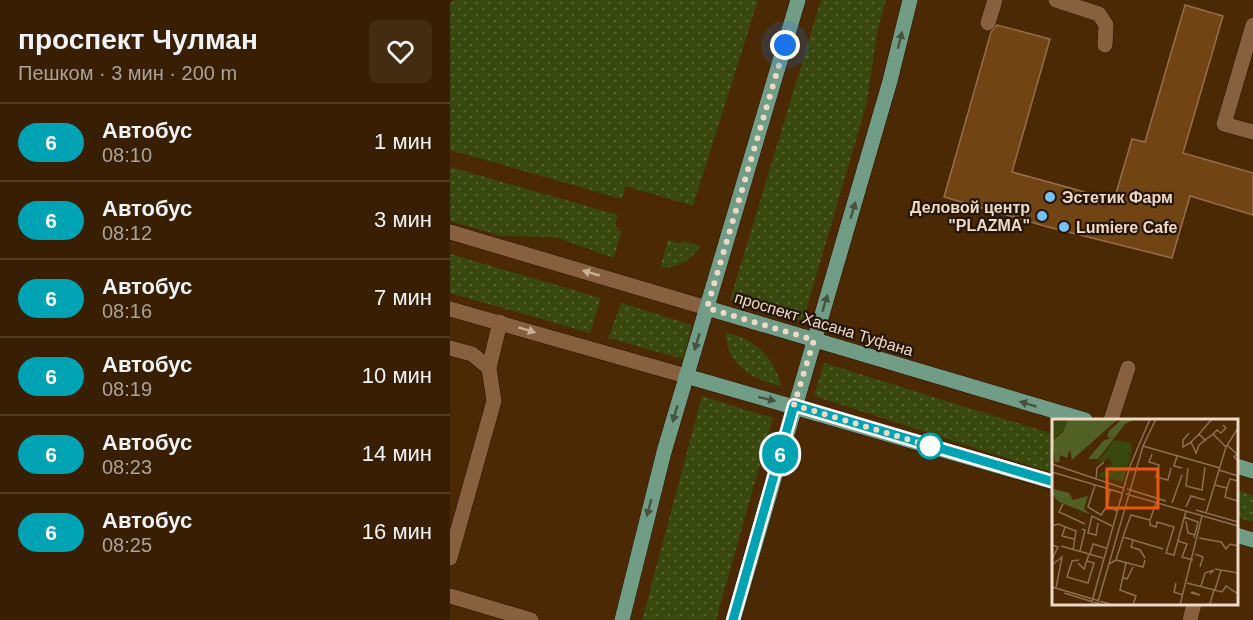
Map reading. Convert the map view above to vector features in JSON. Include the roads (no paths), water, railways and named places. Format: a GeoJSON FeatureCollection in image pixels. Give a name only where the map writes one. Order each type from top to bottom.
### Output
{"type":"FeatureCollection","features":[{"type":"Feature","properties":{"kind":"main road"},"geometry":{"type":"LineString","coordinates":[[622,620],[640,541],[686,376],[798,0]]}},
{"type":"Feature","properties":{"kind":"main road"},"geometry":{"type":"LineString","coordinates":[[733,620],[890,81],[910,0]]}},
{"type":"Feature","properties":{"kind":"main road","name":"проспект Хасана Туфана"},"geometry":{"type":"LineString","coordinates":[[707,308],[1081,419]]}},
{"type":"Feature","properties":{"kind":"main road"},"geometry":{"type":"LineString","coordinates":[[686,376],[794,405],[1052,482]]}},
{"type":"Feature","properties":{"kind":"main road"},"geometry":{"type":"LineString","coordinates":[[1238,466],[1253,471]]}},
{"type":"Feature","properties":{"kind":"main road"},"geometry":{"type":"LineString","coordinates":[[1238,536],[1253,540]]}},
{"type":"Feature","properties":{"kind":"street"},"geometry":{"type":"LineString","coordinates":[[988,23],[995,0]]}},
{"type":"Feature","properties":{"kind":"street"},"geometry":{"type":"LineString","coordinates":[[1056,0],[1099,14],[1106,26],[1105,45]]}},
{"type":"Feature","properties":{"kind":"street"},"geometry":{"type":"LineString","coordinates":[[1253,25],[1224,124],[1253,132]]}},
{"type":"Feature","properties":{"kind":"street","name":"проспект Хасана Туфана"},"geometry":{"type":"LineString","coordinates":[[450,232],[707,308]]}},
{"type":"Feature","properties":{"kind":"street"},"geometry":{"type":"LineString","coordinates":[[450,309],[686,376]]}},
{"type":"Feature","properties":{"kind":"street"},"geometry":{"type":"LineString","coordinates":[[450,558],[494,401],[489,368],[500,322]]}},
{"type":"Feature","properties":{"kind":"street"},"geometry":{"type":"LineString","coordinates":[[450,348],[472,354],[489,368]]}},
{"type":"Feature","properties":{"kind":"street"},"geometry":{"type":"LineString","coordinates":[[1111,419],[1128,368]]}},
{"type":"Feature","properties":{"kind":"street"},"geometry":{"type":"LineString","coordinates":[[450,596],[531,620]]}},
{"type":"Feature","properties":{"kind":"street"},"geometry":{"type":"LineString","coordinates":[[1190,620],[1194,605]]}},
{"type":"Feature","properties":{"kind":"place","name":"Эстетик Фарм"},"geometry":{"type":"Point","coordinates":[1050,197]}},
{"type":"Feature","properties":{"kind":"place","name":"Деловой центр \"PLAZMA\""},"geometry":{"type":"Point","coordinates":[1042,216]}},
{"type":"Feature","properties":{"kind":"place","name":"Lumiere Cafe"},"geometry":{"type":"Point","coordinates":[1064,227]}}]}
